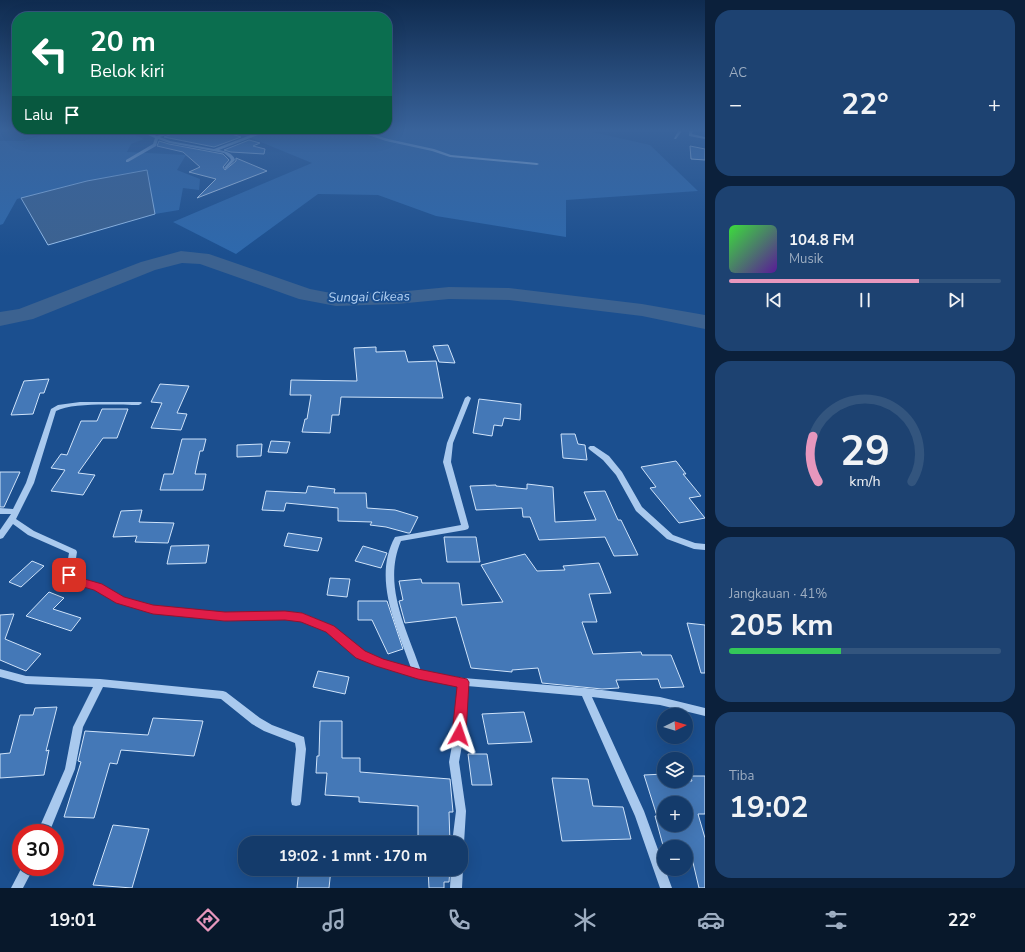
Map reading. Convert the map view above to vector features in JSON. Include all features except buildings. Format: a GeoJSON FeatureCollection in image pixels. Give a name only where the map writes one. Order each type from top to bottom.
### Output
{"type":"FeatureCollection","features":[{"type":"Feature","properties":{"kind":"street"},"geometry":{"type":"LineString","coordinates":[[418,674],[394,604],[390,585],[390,565],[398,539],[465,527],[447,462],[450,444],[468,398]]}},
{"type":"Feature","properties":{"kind":"street"},"geometry":{"type":"LineString","coordinates":[[0,536],[12,520],[30,483],[54,408],[88,403],[139,403]]}},
{"type":"Feature","properties":{"kind":"street"},"geometry":{"type":"LineString","coordinates":[[592,448],[606,458],[619,474],[640,508],[670,537],[694,546],[705,547]]}},
{"type":"Feature","properties":{"kind":"street"},"geometry":{"type":"LineString","coordinates":[[0,511],[15,512]]}},
{"type":"Feature","properties":{"kind":"street"},"geometry":{"type":"LineString","coordinates":[[12,520],[31,533],[73,552],[69,578],[98,587],[120,600],[153,609],[203,615],[225,617],[296,616],[330,629],[360,654],[380,663],[418,674],[463,682],[585,692],[660,701],[705,712]]}},
{"type":"Feature","properties":{"kind":"street"},"geometry":{"type":"LineString","coordinates":[[0,673],[26,680],[100,683],[223,695],[256,721],[268,728],[300,740],[301,749],[296,801]]}},
{"type":"Feature","properties":{"kind":"street"},"geometry":{"type":"LineString","coordinates":[[459,836],[461,811],[454,762],[459,734],[463,682]]}},
{"type":"Feature","properties":{"kind":"street"},"geometry":{"type":"LineString","coordinates":[[47,824],[70,769],[78,727],[100,683]]}},
{"type":"Feature","properties":{"kind":"street"},"geometry":{"type":"LineString","coordinates":[[585,692],[640,816],[666,888]]}},
{"type":"Feature","properties":{"kind":"street"},"geometry":{"type":"LineString","coordinates":[[16,888],[23,876]]}},
{"type":"Feature","properties":{"kind":"street"},"geometry":{"type":"LineString","coordinates":[[456,888],[457,876]]}},
{"type":"Feature","properties":{"kind":"shaded area"},"geometry":{"type":"Polygon","coordinates":[[[0,172],[133,172],[87,181],[17,199],[3,224],[0,225],[0,172]]]}},
{"type":"Feature","properties":{"kind":"shaded area"},"geometry":{"type":"Polygon","coordinates":[[[134,172],[147,172],[155,214],[48,245],[21,198],[87,181],[134,172]]]}},
{"type":"Feature","properties":{"kind":"shaded area"},"geometry":{"type":"Polygon","coordinates":[[[146,172],[183,172],[200,179],[199,190],[183,188],[179,210],[155,214],[146,172]]]}},
{"type":"Feature","properties":{"kind":"shaded area"},"geometry":{"type":"Polygon","coordinates":[[[290,172],[679,172],[698,191],[566,200],[566,237],[436,216],[378,195],[318,194],[236,254],[173,222],[290,172]]]}},
{"type":"Feature","properties":{"kind":"waterway","name":"Sungai Cikeas"},"geometry":{"type":"LineString","coordinates":[[0,319],[25,314],[148,266],[181,257],[202,258],[306,295],[336,300],[397,298],[449,293],[509,294],[642,310],[705,322]]}},
{"type":"Feature","properties":{"kind":"route"},"geometry":{"type":"LineString","coordinates":[[69,575],[70,579],[98,587],[120,600],[153,609],[225,617],[302,617],[330,629],[360,654],[380,663],[418,674],[463,682],[459,734]]}}]}
